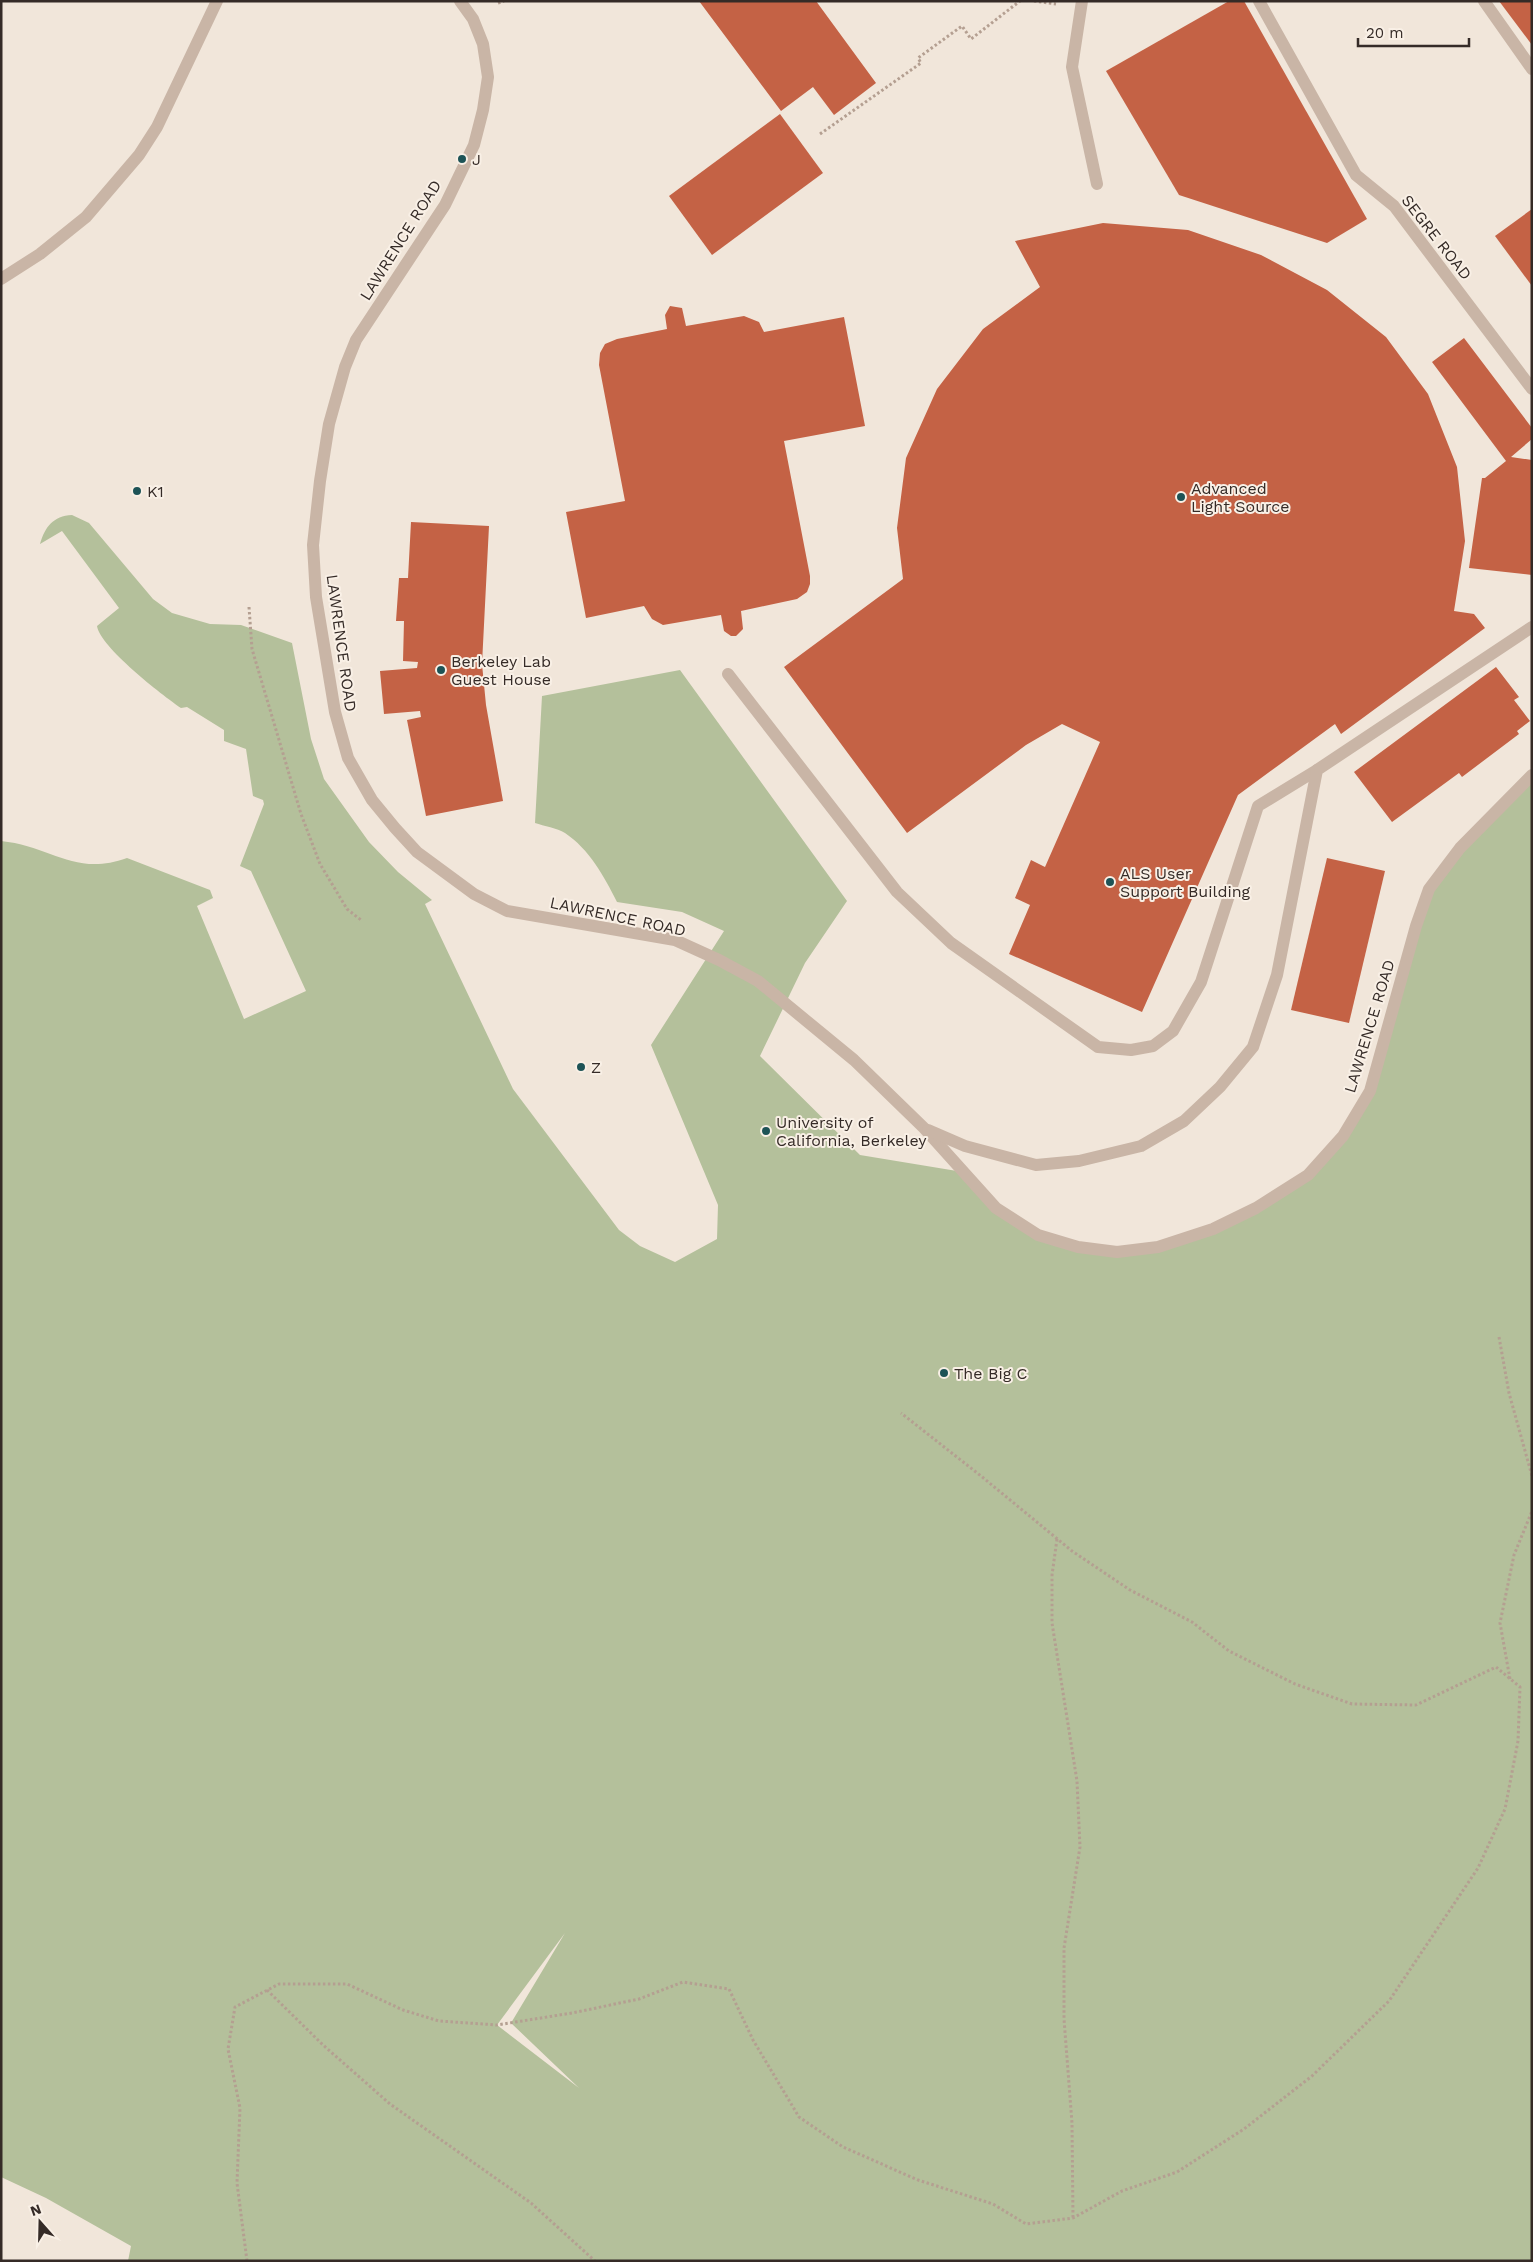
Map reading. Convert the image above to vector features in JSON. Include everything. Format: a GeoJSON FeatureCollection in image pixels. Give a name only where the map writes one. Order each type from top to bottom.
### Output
{"type":"FeatureCollection","features":[{"type":"Feature","properties":{"kind":"lane"},"geometry":{"type":"LineString","coordinates":[[1,280],[40,254],[86,216],[139,155],[157,127],[217,1]]}},
{"type":"Feature","properties":{"kind":"lane","name":"LAWRENCE ROAD"},"geometry":{"type":"LineString","coordinates":[[460,1],[474,19],[483,44],[488,77],[483,110],[474,145],[445,205],[356,340],[345,367],[329,424],[313,545],[316,597],[334,712],[340,738],[348,758],[372,800],[417,852],[474,894],[507,911],[675,940],[719,960],[758,981],[854,1060],[924,1128],[996,1208],[1038,1235],[1078,1247],[1117,1252],[1158,1247],[1213,1229],[1256,1208],[1308,1175],[1343,1136],[1370,1091],[1416,926],[1429,889],[1460,848],[1532,775]]}},
{"type":"Feature","properties":{"kind":"lane"},"geometry":{"type":"LineString","coordinates":[[1082,1],[1072,67],[1097,184]]}},
{"type":"Feature","properties":{"kind":"lane","name":"SEGRE ROAD"},"geometry":{"type":"LineString","coordinates":[[1259,1],[1356,175],[1394,206],[1532,389]]}},
{"type":"Feature","properties":{"kind":"lane"},"geometry":{"type":"LineString","coordinates":[[1484,1],[1532,69]]}},
{"type":"Feature","properties":{"kind":"lane"},"geometry":{"type":"LineString","coordinates":[[728,674],[897,892],[951,943],[1098,1047],[1131,1050],[1153,1046],[1173,1031],[1201,982],[1258,806],[1317,770],[1532,627]]}},
{"type":"Feature","properties":{"kind":"lane"},"geometry":{"type":"LineString","coordinates":[[924,1128],[965,1146],[1036,1165],[1079,1161],[1141,1146],[1184,1121],[1220,1086],[1253,1047],[1277,976],[1317,770]]}},
{"type":"Feature","properties":{"kind":"path"},"geometry":{"type":"LineString","coordinates":[[498,4],[504,1]]}},
{"type":"Feature","properties":{"kind":"path"},"geometry":{"type":"LineString","coordinates":[[820,134],[922,64],[918,58],[962,26],[971,39],[1020,1]]}},
{"type":"Feature","properties":{"kind":"path"},"geometry":{"type":"LineString","coordinates":[[248,607],[252,649],[301,814],[320,864],[347,910],[361,920]]}},
{"type":"Feature","properties":{"kind":"path"},"geometry":{"type":"LineString","coordinates":[[1499,1337],[1509,1393],[1532,1476]]}},
{"type":"Feature","properties":{"kind":"path"},"geometry":{"type":"LineString","coordinates":[[247,2261],[237,2183],[240,2108],[228,2049],[235,2007],[279,1984],[347,1984],[402,2010],[439,2022],[497,2026],[639,1999],[683,1982],[729,1989],[753,2040],[800,2117],[843,2147],[918,2180],[994,2204],[1026,2224],[1073,2218],[1122,2191],[1177,2172],[1244,2129],[1312,2076],[1389,2001],[1478,1868],[1505,1808],[1518,1741],[1520,1687],[1496,1667],[1416,1706],[1352,1704],[1294,1684],[1229,1651],[1192,1622],[1130,1590],[1072,1551],[901,1414]]}},
{"type":"Feature","properties":{"kind":"path"},"geometry":{"type":"LineString","coordinates":[[1510,1680],[1500,1623],[1514,1555],[1532,1511]]}},
{"type":"Feature","properties":{"kind":"path"},"geometry":{"type":"LineString","coordinates":[[1058,1539],[1052,1574],[1052,1622],[1077,1781],[1080,1847],[1064,1948],[1064,2019],[1072,2123],[1073,2218]]}},
{"type":"Feature","properties":{"kind":"path"},"geometry":{"type":"LineString","coordinates":[[267,1990],[323,2045],[390,2104],[531,2203],[595,2261]]}},
{"type":"Feature","properties":{"kind":"green space"},"geometry":{"type":"Polygon","coordinates":[[[72,515],[89,523],[153,599],[172,613],[210,624],[241,625],[292,643],[311,739],[324,779],[369,842],[398,872],[432,900],[425,904],[513,1089],[619,1230],[640,1246],[675,1262],[717,1239],[718,1205],[651,1045],[724,931],[682,912],[617,902],[589,855],[574,839],[562,831],[535,823],[542,696],[680,670],[847,901],[805,963],[760,1056],[860,1155],[963,1172],[996,1208],[1038,1235],[1117,1252],[1213,1229],[1308,1175],[1370,1091],[1429,889],[1532,775],[1532,2261],[128,2261],[131,2246],[46,2198],[1,2177],[1,841],[34,848],[77,862],[92,864],[109,863],[127,858],[210,890],[213,898],[197,906],[244,1019],[306,991],[251,871],[240,866],[264,804],[263,800],[253,796],[246,749],[224,741],[224,730],[187,707],[181,708],[172,702],[133,670],[109,646],[97,626],[119,608],[62,531],[40,544],[47,528],[55,520],[72,515]],[[565,1933],[497,2025],[579,2088],[511,2023],[565,1933]]]}},
{"type":"Feature","properties":{"kind":"building"},"geometry":{"type":"Polygon","coordinates":[[[699,1],[816,1],[876,83],[834,115],[813,87],[781,111],[699,1]]]}},
{"type":"Feature","properties":{"kind":"building"},"geometry":{"type":"Polygon","coordinates":[[[1229,1],[1244,1],[1367,219],[1327,243],[1179,195],[1106,71],[1229,1]]]}},
{"type":"Feature","properties":{"kind":"building"},"geometry":{"type":"Polygon","coordinates":[[[1499,1],[1532,1],[1532,45],[1499,1]]]}},
{"type":"Feature","properties":{"kind":"building"},"geometry":{"type":"Polygon","coordinates":[[[780,114],[823,173],[712,255],[669,196],[780,114]]]}},
{"type":"Feature","properties":{"kind":"building"},"geometry":{"type":"Polygon","coordinates":[[[1532,209],[1532,286],[1495,236],[1532,209]]]}},
{"type":"Feature","properties":{"kind":"building","name":"Advanced Light Source"},"geometry":{"type":"Polygon","coordinates":[[[1103,223],[1188,230],[1261,255],[1327,290],[1386,337],[1428,394],[1457,467],[1465,541],[1454,611],[1474,614],[1485,628],[1341,734],[1335,724],[1238,795],[1142,1012],[1009,954],[1030,905],[1015,898],[1031,860],[1045,867],[1100,742],[1062,724],[1026,745],[907,833],[784,667],[903,579],[897,528],[906,458],[937,389],[983,329],[1040,287],[1015,241],[1103,223]]]}},
{"type":"Feature","properties":{"kind":"building"},"geometry":{"type":"Polygon","coordinates":[[[670,306],[682,308],[686,326],[744,316],[759,322],[764,332],[844,317],[865,426],[784,441],[810,584],[807,592],[797,599],[741,611],[743,629],[736,636],[731,636],[724,631],[721,615],[663,625],[652,619],[644,606],[586,618],[566,512],[625,501],[599,365],[600,353],[605,344],[617,339],[667,329],[665,315],[670,306]]]}},
{"type":"Feature","properties":{"kind":"building"},"geometry":{"type":"Polygon","coordinates":[[[1464,338],[1532,428],[1532,439],[1511,457],[1532,460],[1532,575],[1469,568],[1482,478],[1485,478],[1506,461],[1432,362],[1464,338]]]}},
{"type":"Feature","properties":{"kind":"building","name":"Berkeley Lab Guest House"},"geometry":{"type":"Polygon","coordinates":[[[411,522],[489,526],[482,664],[486,705],[503,801],[426,816],[407,720],[421,717],[420,711],[384,714],[380,671],[417,668],[418,662],[403,661],[404,621],[396,621],[399,578],[408,578],[411,522]]]}},
{"type":"Feature","properties":{"kind":"building"},"geometry":{"type":"Polygon","coordinates":[[[1496,667],[1519,697],[1514,700],[1530,721],[1517,731],[1519,734],[1462,777],[1459,773],[1392,822],[1354,772],[1496,667]]]}},
{"type":"Feature","properties":{"kind":"building"},"geometry":{"type":"Polygon","coordinates":[[[1327,858],[1385,871],[1349,1023],[1291,1010],[1327,858]]]}},
{"type":"Feature","properties":{"kind":"place","name":"J"},"geometry":{"type":"Point","coordinates":[462,159]}},
{"type":"Feature","properties":{"kind":"place","name":"K1"},"geometry":{"type":"Point","coordinates":[137,491]}},
{"type":"Feature","properties":{"kind":"place","name":"Advanced Light Source"},"geometry":{"type":"Point","coordinates":[1181,497]}},
{"type":"Feature","properties":{"kind":"place","name":"Berkeley Lab Guest House"},"geometry":{"type":"Point","coordinates":[441,670]}},
{"type":"Feature","properties":{"kind":"place","name":"ALS User Support Building"},"geometry":{"type":"Point","coordinates":[1110,882]}},
{"type":"Feature","properties":{"kind":"place","name":"Z"},"geometry":{"type":"Point","coordinates":[581,1067]}},
{"type":"Feature","properties":{"kind":"place","name":"University of California, Berkeley"},"geometry":{"type":"Point","coordinates":[766,1131]}},
{"type":"Feature","properties":{"kind":"place","name":"The Big C"},"geometry":{"type":"Point","coordinates":[944,1373]}}]}
